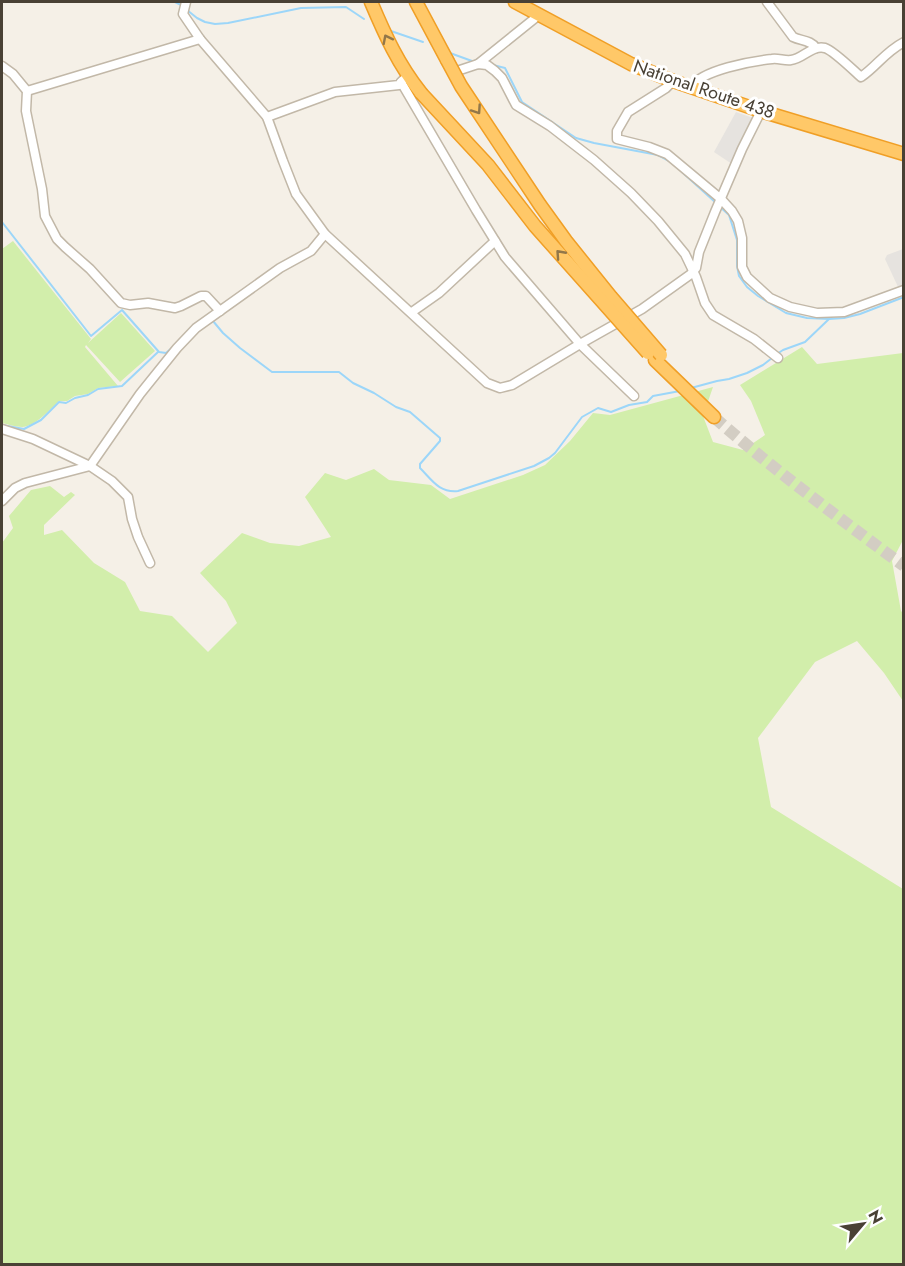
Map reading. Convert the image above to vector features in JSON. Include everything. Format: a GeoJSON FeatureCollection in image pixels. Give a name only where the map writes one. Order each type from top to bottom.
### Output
{"type":"FeatureCollection","features":[{"type":"Feature","properties":{"kind":"highway"},"geometry":{"type":"LineString","coordinates":[[371,2],[404,78],[421,93],[488,165],[535,226],[716,415]]}},
{"type":"Feature","properties":{"kind":"highway"},"geometry":{"type":"LineString","coordinates":[[416,2],[461,86],[540,205],[658,357]]}},
{"type":"Feature","properties":{"kind":"highway","name":"National Route 438"},"geometry":{"type":"LineString","coordinates":[[515,2],[631,64],[673,81],[761,111],[903,154]]}},
{"type":"Feature","properties":{"kind":"street"},"geometry":{"type":"LineString","coordinates":[[766,2],[793,37],[814,44],[816,48]]}},
{"type":"Feature","properties":{"kind":"street"},"geometry":{"type":"LineString","coordinates":[[185,6],[200,39],[267,117],[296,194],[326,234],[487,383],[500,388],[512,385],[642,309],[696,268],[699,252],[742,149],[761,111]]}},
{"type":"Feature","properties":{"kind":"street"},"geometry":{"type":"LineString","coordinates":[[461,70],[478,64],[539,15]]}},
{"type":"Feature","properties":{"kind":"street"},"geometry":{"type":"LineString","coordinates":[[27,91],[200,39]]}},
{"type":"Feature","properties":{"kind":"street"},"geometry":{"type":"LineString","coordinates":[[691,87],[703,76],[737,65],[776,58],[792,61],[816,48],[826,49],[861,77],[870,71],[887,52],[903,42]]}},
{"type":"Feature","properties":{"kind":"street"},"geometry":{"type":"LineString","coordinates":[[478,64],[487,65],[495,71],[516,105],[566,138],[631,193],[685,254],[705,303],[713,315],[754,339],[778,358]]}},
{"type":"Feature","properties":{"kind":"street"},"geometry":{"type":"LineString","coordinates":[[2,66],[13,74],[27,91],[26,111],[42,189],[45,216],[57,239],[65,248],[90,269],[121,303],[130,305],[148,303],[175,308],[201,296],[206,296],[220,311]]}},
{"type":"Feature","properties":{"kind":"street"},"geometry":{"type":"LineString","coordinates":[[267,117],[335,92],[399,85],[404,78],[505,257],[580,344],[634,396]]}},
{"type":"Feature","properties":{"kind":"street"},"geometry":{"type":"LineString","coordinates":[[673,81],[628,112],[617,131],[617,139],[667,154],[721,199],[738,221],[742,238],[742,267],[747,277],[770,298],[790,307],[817,313],[844,312],[903,290]]}},
{"type":"Feature","properties":{"kind":"street"},"geometry":{"type":"LineString","coordinates":[[2,501],[15,488],[25,483],[90,466],[126,413],[177,348],[196,328],[280,268],[311,251],[326,234]]}},
{"type":"Feature","properties":{"kind":"street"},"geometry":{"type":"LineString","coordinates":[[412,312],[439,292],[495,241]]}},
{"type":"Feature","properties":{"kind":"street"},"geometry":{"type":"LineString","coordinates":[[2,429],[33,439],[90,466],[112,481],[128,497],[132,519],[150,563]]}},
{"type":"Feature","properties":{"kind":"green space"},"geometry":{"type":"Polygon","coordinates":[[[13,241],[91,339],[88,343],[121,313],[155,351],[120,382],[86,345],[85,347],[118,386],[98,388],[67,401],[59,401],[37,421],[22,427],[2,423],[2,249],[13,241]]]}},
{"type":"Feature","properties":{"kind":"green space"},"geometry":{"type":"Polygon","coordinates":[[[802,347],[817,364],[903,353],[903,540],[892,561],[903,613],[903,701],[884,673],[857,641],[815,662],[758,738],[771,807],[903,889],[903,1264],[2,1264],[2,543],[13,528],[9,516],[31,490],[50,486],[64,497],[71,492],[75,495],[44,525],[44,535],[62,530],[94,563],[125,582],[140,611],[172,616],[208,652],[237,623],[226,601],[200,573],[242,533],[270,543],[299,546],[331,537],[305,497],[325,473],[346,480],[374,469],[389,480],[431,485],[450,499],[523,475],[545,465],[570,441],[593,413],[610,415],[713,387],[703,416],[713,442],[743,450],[765,435],[751,401],[740,385],[802,347]]]}},
{"type":"Feature","properties":{"kind":"shaded area"},"geometry":{"type":"Polygon","coordinates":[[[736,112],[753,118],[732,164],[714,152],[736,112]]]}},
{"type":"Feature","properties":{"kind":"shaded area"},"geometry":{"type":"Polygon","coordinates":[[[903,249],[903,287],[899,289],[885,259],[887,255],[903,249]]]}},
{"type":"Feature","properties":{"kind":"waterway"},"geometry":{"type":"LineString","coordinates":[[175,2],[183,6]]}},
{"type":"Feature","properties":{"kind":"waterway"},"geometry":{"type":"LineString","coordinates":[[187,10],[197,18],[215,24],[301,8],[346,7],[364,19]]}},
{"type":"Feature","properties":{"kind":"waterway"},"geometry":{"type":"LineString","coordinates":[[388,30],[423,42]]}},
{"type":"Feature","properties":{"kind":"waterway"},"geometry":{"type":"LineString","coordinates":[[450,53],[472,61]]}},
{"type":"Feature","properties":{"kind":"waterway"},"geometry":{"type":"LineString","coordinates":[[493,65],[505,68],[522,102],[576,138],[658,155],[671,162]]}},
{"type":"Feature","properties":{"kind":"waterway"},"geometry":{"type":"LineString","coordinates":[[682,172],[715,202]]}},
{"type":"Feature","properties":{"kind":"waterway"},"geometry":{"type":"LineString","coordinates":[[719,206],[729,215],[737,240],[739,276],[758,296],[786,313],[807,318],[844,318],[904,297]]}},
{"type":"Feature","properties":{"kind":"waterway"},"geometry":{"type":"LineString","coordinates":[[2,222],[91,336],[122,310],[159,352],[166,353],[173,347]]}},
{"type":"Feature","properties":{"kind":"waterway"},"geometry":{"type":"LineString","coordinates":[[777,354],[805,342],[829,319]]}},
{"type":"Feature","properties":{"kind":"waterway"},"geometry":{"type":"LineString","coordinates":[[213,321],[240,348],[272,372],[339,372],[353,383],[396,407],[410,412],[440,438],[440,441],[420,464],[420,468],[436,485],[451,491],[458,491],[534,466],[549,458],[582,417],[598,408],[611,412],[629,405],[647,402],[653,396],[680,391]]}},
{"type":"Feature","properties":{"kind":"waterway"},"geometry":{"type":"LineString","coordinates":[[2,425],[24,429],[41,420],[59,402],[66,403],[98,389],[122,386],[158,352]]}},
{"type":"Feature","properties":{"kind":"waterway"},"geometry":{"type":"LineString","coordinates":[[691,388],[747,373],[772,358]]}},
{"type":"Feature","properties":{"kind":"tunnel"},"geometry":{"type":"LineString","coordinates":[[714,417],[783,475],[904,566]]}}]}
